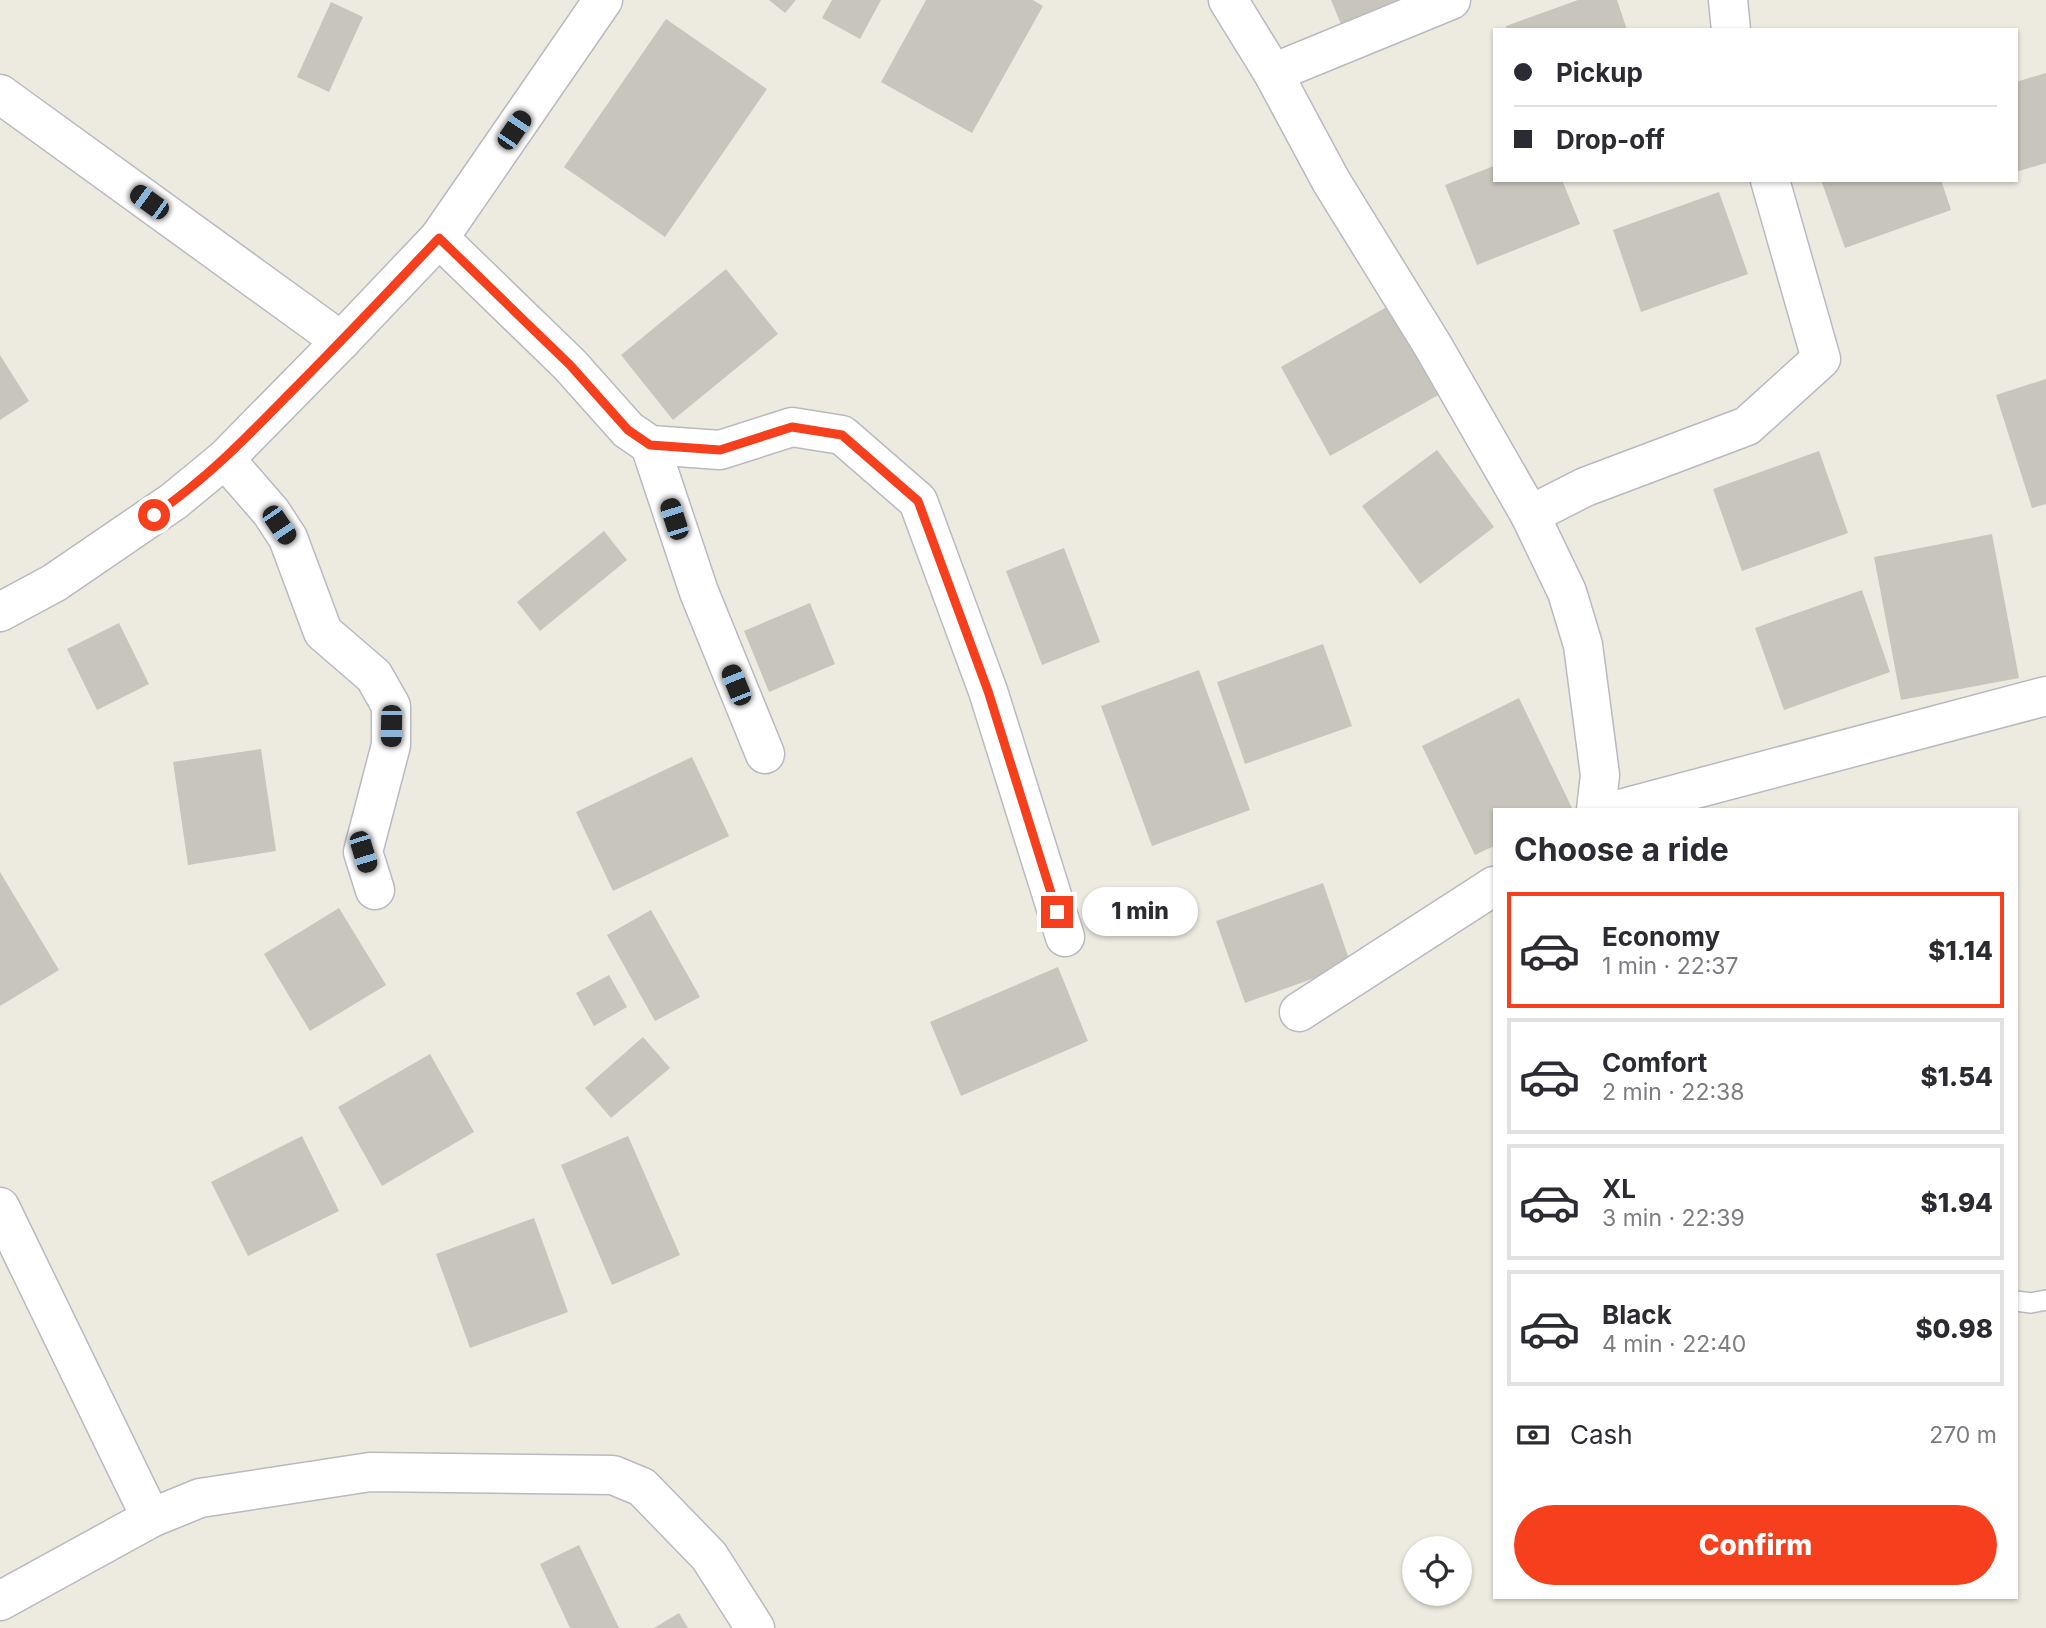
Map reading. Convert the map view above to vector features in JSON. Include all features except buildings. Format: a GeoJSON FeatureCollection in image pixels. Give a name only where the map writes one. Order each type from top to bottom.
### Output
{"type":"FeatureCollection","features":[{"type":"Feature","properties":{"kind":"street"},"geometry":{"type":"LineString","coordinates":[[0,612],[54,583],[174,501],[225,459],[439,238],[603,0]]}},
{"type":"Feature","properties":{"kind":"street"},"geometry":{"type":"LineString","coordinates":[[1228,0],[1273,73],[1331,181],[1433,346],[1530,515],[1567,592],[1583,645],[1600,775],[1596,808]]}},
{"type":"Feature","properties":{"kind":"street"},"geometry":{"type":"LineString","coordinates":[[1273,73],[1451,0]]}},
{"type":"Feature","properties":{"kind":"street"},"geometry":{"type":"LineString","coordinates":[[1728,0],[1731,28]]}},
{"type":"Feature","properties":{"kind":"street"},"geometry":{"type":"LineString","coordinates":[[0,94],[341,341]]}},
{"type":"Feature","properties":{"kind":"street"},"geometry":{"type":"LineString","coordinates":[[1530,515],[1586,487],[1747,426],[1821,359],[1771,182]]}},
{"type":"Feature","properties":{"kind":"street"},"geometry":{"type":"LineString","coordinates":[[439,238],[570,365],[628,430],[650,445],[720,450],[792,427],[842,435],[918,501],[988,691],[1065,937]]}},
{"type":"Feature","properties":{"kind":"street"},"geometry":{"type":"LineString","coordinates":[[650,445],[698,592],[765,754]]}},
{"type":"Feature","properties":{"kind":"street"},"geometry":{"type":"LineString","coordinates":[[225,459],[271,512],[288,538],[323,632],[373,676],[391,706],[391,745],[363,852],[375,890]]}},
{"type":"Feature","properties":{"kind":"street"},"geometry":{"type":"LineString","coordinates":[[1624,808],[2046,696]]}},
{"type":"Feature","properties":{"kind":"street"},"geometry":{"type":"LineString","coordinates":[[1298,1012],[1493,887]]}},
{"type":"Feature","properties":{"kind":"street"},"geometry":{"type":"LineString","coordinates":[[0,1207],[151,1518]]}},
{"type":"Feature","properties":{"kind":"street"},"geometry":{"type":"LineString","coordinates":[[0,1601],[151,1518],[200,1498],[370,1472],[613,1475],[642,1487],[709,1556],[755,1628]]}},
{"type":"Feature","properties":{"kind":"lane"},"geometry":{"type":"LineString","coordinates":[[2018,1301],[2031,1303],[2046,1300]]}},
{"type":"Feature","properties":{"kind":"route"},"geometry":{"type":"LineString","coordinates":[[154,515],[225,459],[439,238],[570,365],[628,430],[650,445],[720,450],[792,427],[842,435],[918,501],[988,691],[1057,912]]}}]}
